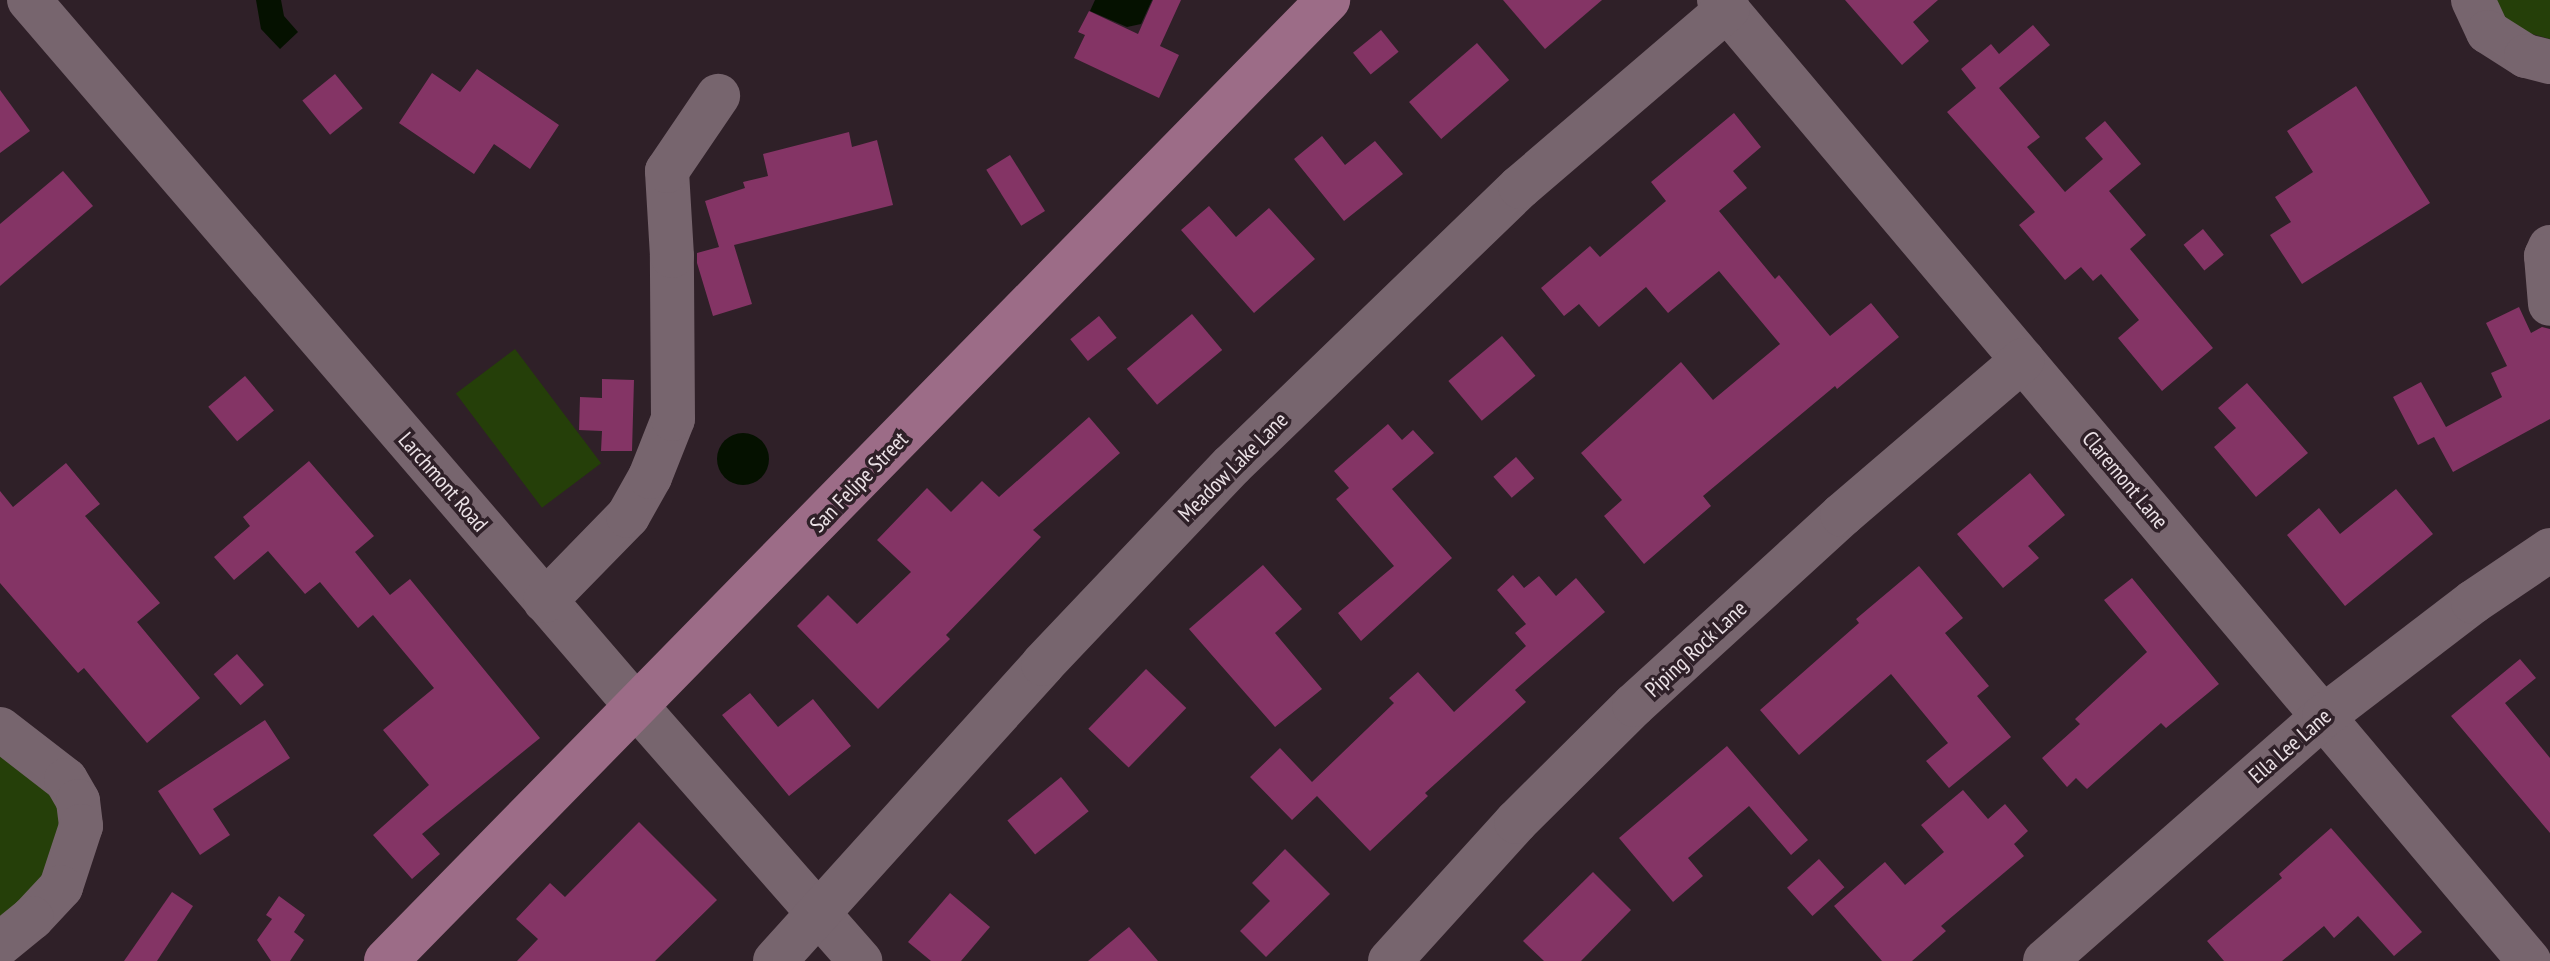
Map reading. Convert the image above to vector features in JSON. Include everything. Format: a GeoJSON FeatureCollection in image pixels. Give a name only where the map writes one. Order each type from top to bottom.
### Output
{"type":"FeatureCollection","features":[{"type":"Feature","properties":{"kind":"main road","name":"San Felipe Street"},"geometry":{"type":"LineString","coordinates":[[386,961],[638,708],[1328,0]]}},
{"type":"Feature","properties":{"kind":"street","name":"Larchmont Road"},"geometry":{"type":"LineString","coordinates":[[29,0],[545,601],[860,961]]}},
{"type":"Feature","properties":{"kind":"street"},"geometry":{"type":"LineString","coordinates":[[2473,0],[2488,32],[2526,56],[2550,62]]}},
{"type":"Feature","properties":{"kind":"street","name":"Claremont Lane"},"geometry":{"type":"LineString","coordinates":[[1723,4],[2529,961]]}},
{"type":"Feature","properties":{"kind":"street","name":"Meadow Lake Lane"},"geometry":{"type":"LineString","coordinates":[[775,961],[817,910],[1043,664],[1232,465],[1520,187],[1723,4]]}},
{"type":"Feature","properties":{"kind":"street"},"geometry":{"type":"LineString","coordinates":[[545,601],[628,516],[650,477],[673,419],[672,256],[667,171],[718,96]]}},
{"type":"Feature","properties":{"kind":"street"},"geometry":{"type":"LineString","coordinates":[[2550,247],[2546,256],[2550,304]]}},
{"type":"Feature","properties":{"kind":"street","name":"Piping Rock Lane"},"geometry":{"type":"LineString","coordinates":[[1390,961],[1516,822],[1634,705],[1842,515],[2023,360]]}},
{"type":"Feature","properties":{"kind":"street","name":"Ella Lee Lane"},"geometry":{"type":"LineString","coordinates":[[2045,961],[2324,716],[2473,602],[2550,550]]}},
{"type":"Feature","properties":{"kind":"street"},"geometry":{"type":"LineString","coordinates":[[0,729],[66,780],[78,801],[81,826],[61,887],[32,918],[0,944]]}},
{"type":"Feature","properties":{"kind":"green space"},"geometry":{"type":"Polygon","coordinates":[[[2490,0],[2550,0],[2550,39],[2518,30],[2501,19],[2490,0]]]}},
{"type":"Feature","properties":{"kind":"green space"},"geometry":{"type":"Polygon","coordinates":[[[515,349],[601,463],[542,508],[456,394],[515,349]]]}},
{"type":"Feature","properties":{"kind":"green space"},"geometry":{"type":"Polygon","coordinates":[[[0,746],[54,791],[66,831],[51,869],[0,924],[0,746]]]}},
{"type":"Feature","properties":{"kind":"shaded area"},"geometry":{"type":"Polygon","coordinates":[[[256,0],[281,0],[284,16],[298,32],[280,49],[261,29],[256,0]]]}},
{"type":"Feature","properties":{"kind":"shaded area"},"geometry":{"type":"Polygon","coordinates":[[[1095,0],[1152,0],[1141,24],[1127,27],[1090,11],[1095,0]]]}},
{"type":"Feature","properties":{"kind":"shaded area"},"geometry":{"type":"Polygon","coordinates":[[[743,433],[761,441],[769,459],[761,477],[743,485],[725,477],[717,459],[725,441],[743,433]]]}},
{"type":"Feature","properties":{"kind":"building"},"geometry":{"type":"Polygon","coordinates":[[[1153,0],[1181,0],[1160,46],[1179,55],[1159,98],[1074,58],[1085,35],[1078,32],[1089,11],[1138,34],[1153,0]]]}},
{"type":"Feature","properties":{"kind":"building"},"geometry":{"type":"Polygon","coordinates":[[[1503,0],[1602,0],[1545,49],[1503,0]]]}},
{"type":"Feature","properties":{"kind":"building"},"geometry":{"type":"Polygon","coordinates":[[[1845,0],[1938,0],[1913,22],[1929,41],[1902,65],[1845,0]]]}},
{"type":"Feature","properties":{"kind":"building"},"geometry":{"type":"Polygon","coordinates":[[[2033,25],[2050,45],[1999,88],[2040,137],[2027,147],[2065,192],[2103,159],[2085,138],[2105,121],[2141,164],[2109,191],[2146,235],[2130,249],[2213,348],[2162,391],[2118,338],[2139,320],[2101,274],[2093,281],[2081,267],[2065,280],[2019,225],[2035,212],[1947,112],[1976,88],[1961,69],[1991,44],[1999,54],[2033,25]]]}},
{"type":"Feature","properties":{"kind":"building"},"geometry":{"type":"Polygon","coordinates":[[[1381,30],[1399,52],[1371,74],[1353,53],[1381,30]]]}},
{"type":"Feature","properties":{"kind":"building"},"geometry":{"type":"Polygon","coordinates":[[[1477,43],[1509,80],[1441,139],[1409,102],[1477,43]]]}},
{"type":"Feature","properties":{"kind":"building"},"geometry":{"type":"Polygon","coordinates":[[[477,69],[559,125],[530,169],[494,144],[474,174],[399,123],[432,73],[460,92],[477,69]]]}},
{"type":"Feature","properties":{"kind":"building"},"geometry":{"type":"Polygon","coordinates":[[[335,74],[363,108],[330,135],[302,100],[335,74]]]}},
{"type":"Feature","properties":{"kind":"building"},"geometry":{"type":"Polygon","coordinates":[[[2356,86],[2430,203],[2302,284],[2270,235],[2291,222],[2275,197],[2313,172],[2287,131],[2356,86]]]}},
{"type":"Feature","properties":{"kind":"building"},"geometry":{"type":"Polygon","coordinates":[[[0,90],[30,131],[0,153],[0,90]]]}},
{"type":"Feature","properties":{"kind":"building"},"geometry":{"type":"Polygon","coordinates":[[[1734,113],[1761,147],[1733,171],[1747,188],[1719,211],[1775,279],[1779,275],[1830,336],[1871,303],[1899,337],[1703,496],[1711,506],[1644,564],[1604,516],[1622,500],[1581,453],[1681,362],[1713,400],[1780,344],[1719,271],[1668,313],[1646,287],[1599,327],[1579,304],[1564,316],[1541,288],[1590,246],[1600,257],[1666,201],[1651,182],[1734,113]]]}},
{"type":"Feature","properties":{"kind":"building"},"geometry":{"type":"Polygon","coordinates":[[[849,132],[852,147],[877,140],[893,205],[734,245],[752,304],[713,316],[697,263],[697,253],[719,247],[705,201],[745,188],[743,182],[768,176],[763,154],[849,132]]]}},
{"type":"Feature","properties":{"kind":"building"},"geometry":{"type":"Polygon","coordinates":[[[1322,136],[1345,165],[1375,141],[1403,174],[1344,221],[1294,159],[1322,136]]]}},
{"type":"Feature","properties":{"kind":"building"},"geometry":{"type":"Polygon","coordinates":[[[1010,155],[1045,211],[1021,226],[986,170],[1010,155]]]}},
{"type":"Feature","properties":{"kind":"building"},"geometry":{"type":"Polygon","coordinates":[[[63,171],[93,206],[0,286],[0,224],[63,171]]]}},
{"type":"Feature","properties":{"kind":"building"},"geometry":{"type":"Polygon","coordinates":[[[1209,206],[1236,237],[1269,208],[1315,259],[1254,313],[1181,230],[1209,206]]]}},
{"type":"Feature","properties":{"kind":"building"},"geometry":{"type":"Polygon","coordinates":[[[2203,229],[2224,255],[2204,270],[2184,245],[2203,229]]]}},
{"type":"Feature","properties":{"kind":"building"},"geometry":{"type":"Polygon","coordinates":[[[2519,307],[2531,333],[2542,327],[2550,329],[2550,419],[2453,472],[2434,437],[2418,445],[2393,397],[2421,382],[2446,427],[2502,397],[2491,373],[2507,366],[2486,323],[2519,307]]]}},
{"type":"Feature","properties":{"kind":"building"},"geometry":{"type":"Polygon","coordinates":[[[1192,314],[1222,350],[1157,405],[1127,369],[1192,314]]]}},
{"type":"Feature","properties":{"kind":"building"},"geometry":{"type":"Polygon","coordinates":[[[1099,316],[1117,338],[1088,361],[1070,339],[1099,316]]]}},
{"type":"Feature","properties":{"kind":"building"},"geometry":{"type":"Polygon","coordinates":[[[1502,336],[1535,376],[1482,421],[1448,381],[1502,336]]]}},
{"type":"Feature","properties":{"kind":"building"},"geometry":{"type":"Polygon","coordinates":[[[245,376],[274,410],[237,441],[208,407],[245,376]]]}},
{"type":"Feature","properties":{"kind":"building"},"geometry":{"type":"Polygon","coordinates":[[[602,379],[634,380],[632,451],[601,451],[602,431],[579,430],[580,397],[602,398],[602,379]]]}},
{"type":"Feature","properties":{"kind":"building"},"geometry":{"type":"Polygon","coordinates":[[[2247,383],[2308,453],[2256,497],[2214,447],[2236,428],[2218,408],[2247,383]]]}},
{"type":"Feature","properties":{"kind":"building"},"geometry":{"type":"Polygon","coordinates":[[[1089,417],[1120,453],[1033,530],[1041,537],[946,635],[950,639],[878,709],[797,626],[828,595],[857,624],[911,572],[877,540],[927,488],[951,512],[982,481],[999,497],[1089,417]]]}},
{"type":"Feature","properties":{"kind":"building"},"geometry":{"type":"Polygon","coordinates":[[[1388,424],[1402,440],[1413,430],[1434,453],[1392,489],[1452,558],[1361,641],[1338,613],[1394,566],[1336,499],[1349,488],[1334,471],[1388,424]]]}},
{"type":"Feature","properties":{"kind":"building"},"geometry":{"type":"Polygon","coordinates":[[[1516,457],[1534,478],[1512,498],[1493,477],[1516,457]]]}},
{"type":"Feature","properties":{"kind":"building"},"geometry":{"type":"Polygon","coordinates":[[[309,461],[374,536],[355,552],[390,595],[410,579],[540,738],[422,834],[440,854],[412,879],[373,835],[429,785],[383,730],[434,688],[373,615],[358,628],[320,582],[305,594],[268,551],[234,580],[214,557],[250,526],[243,517],[309,461]]]}},
{"type":"Feature","properties":{"kind":"building"},"geometry":{"type":"Polygon","coordinates":[[[66,463],[100,504],[85,516],[160,603],[137,622],[200,698],[147,743],[84,668],[78,673],[0,583],[0,491],[13,507],[66,463]]]}},
{"type":"Feature","properties":{"kind":"building"},"geometry":{"type":"Polygon","coordinates":[[[2030,473],[2065,515],[2028,546],[2039,558],[2003,588],[1957,534],[2030,473]]]}},
{"type":"Feature","properties":{"kind":"building"},"geometry":{"type":"Polygon","coordinates":[[[2396,489],[2433,534],[2345,606],[2287,535],[2319,508],[2340,534],[2396,489]]]}},
{"type":"Feature","properties":{"kind":"building"},"geometry":{"type":"Polygon","coordinates":[[[1263,565],[1302,609],[1275,633],[1322,689],[1275,727],[1189,629],[1263,565]]]}},
{"type":"Feature","properties":{"kind":"building"},"geometry":{"type":"Polygon","coordinates":[[[1919,566],[1963,618],[1945,633],[1989,686],[1977,696],[2011,737],[1949,788],[1926,761],[1948,743],[1891,674],[1799,755],[1760,710],[1859,623],[1856,619],[1919,566]]]}},
{"type":"Feature","properties":{"kind":"building"},"geometry":{"type":"Polygon","coordinates":[[[1513,575],[1524,588],[1539,576],[1556,596],[1576,578],[1605,612],[1515,690],[1526,702],[1425,793],[1428,796],[1370,851],[1317,796],[1292,820],[1250,777],[1280,748],[1312,782],[1394,703],[1389,698],[1418,672],[1454,712],[1526,646],[1515,633],[1526,624],[1497,590],[1513,575]]]}},
{"type":"Feature","properties":{"kind":"building"},"geometry":{"type":"Polygon","coordinates":[[[2132,578],[2219,684],[2166,728],[2161,723],[2087,789],[2076,778],[2067,787],[2042,758],[2080,724],[2075,719],[2147,652],[2104,600],[2132,578]]]}},
{"type":"Feature","properties":{"kind":"building"},"geometry":{"type":"Polygon","coordinates":[[[237,654],[264,685],[241,705],[214,674],[237,654]]]}},
{"type":"Feature","properties":{"kind":"building"},"geometry":{"type":"Polygon","coordinates":[[[2520,659],[2536,678],[2505,703],[2550,758],[2550,833],[2451,716],[2520,659]]]}},
{"type":"Feature","properties":{"kind":"building"},"geometry":{"type":"Polygon","coordinates":[[[1146,669],[1186,708],[1129,768],[1088,729],[1146,669]]]}},
{"type":"Feature","properties":{"kind":"building"},"geometry":{"type":"Polygon","coordinates":[[[750,693],[778,727],[813,699],[851,746],[789,796],[722,715],[750,693]]]}},
{"type":"Feature","properties":{"kind":"building"},"geometry":{"type":"Polygon","coordinates":[[[265,720],[290,758],[213,809],[230,835],[200,855],[158,791],[265,720]]]}},
{"type":"Feature","properties":{"kind":"building"},"geometry":{"type":"Polygon","coordinates":[[[1727,746],[1808,840],[1791,855],[1749,806],[1688,858],[1703,876],[1673,902],[1619,838],[1727,746]]]}},
{"type":"Feature","properties":{"kind":"building"},"geometry":{"type":"Polygon","coordinates":[[[1061,777],[1089,811],[1035,855],[1007,820],[1061,777]]]}},
{"type":"Feature","properties":{"kind":"building"},"geometry":{"type":"Polygon","coordinates":[[[1963,790],[1988,819],[2005,804],[2028,831],[2014,844],[2024,856],[1941,926],[1946,931],[1912,961],[1882,961],[1834,906],[1885,862],[1905,885],[1944,852],[1921,825],[1963,790]]]}},
{"type":"Feature","properties":{"kind":"building"},"geometry":{"type":"Polygon","coordinates":[[[639,822],[717,900],[655,961],[517,961],[538,939],[516,919],[550,883],[565,897],[639,822]]]}},
{"type":"Feature","properties":{"kind":"building"},"geometry":{"type":"Polygon","coordinates":[[[2331,828],[2422,932],[2394,956],[2358,916],[2334,938],[2324,926],[2282,961],[2224,961],[2207,941],[2282,878],[2279,874],[2331,828]]]}},
{"type":"Feature","properties":{"kind":"building"},"geometry":{"type":"Polygon","coordinates":[[[1285,849],[1330,894],[1266,957],[1240,931],[1270,901],[1252,883],[1285,849]]]}},
{"type":"Feature","properties":{"kind":"building"},"geometry":{"type":"Polygon","coordinates":[[[1819,859],[1844,887],[1812,916],[1787,888],[1819,859]]]}},
{"type":"Feature","properties":{"kind":"building"},"geometry":{"type":"Polygon","coordinates":[[[1593,872],[1631,910],[1581,961],[1544,961],[1523,941],[1593,872]]]}},
{"type":"Feature","properties":{"kind":"building"},"geometry":{"type":"Polygon","coordinates":[[[172,892],[193,906],[157,961],[124,961],[172,892]]]}},
{"type":"Feature","properties":{"kind":"building"},"geometry":{"type":"Polygon","coordinates":[[[950,893],[990,927],[961,961],[931,961],[908,942],[950,893]]]}},
{"type":"Feature","properties":{"kind":"building"},"geometry":{"type":"Polygon","coordinates":[[[279,896],[305,915],[294,932],[304,940],[290,961],[271,961],[257,940],[272,919],[266,915],[279,896]]]}},
{"type":"Feature","properties":{"kind":"building"},"geometry":{"type":"Polygon","coordinates":[[[1129,927],[1158,961],[1088,961],[1119,935],[1129,927]]]}}]}
